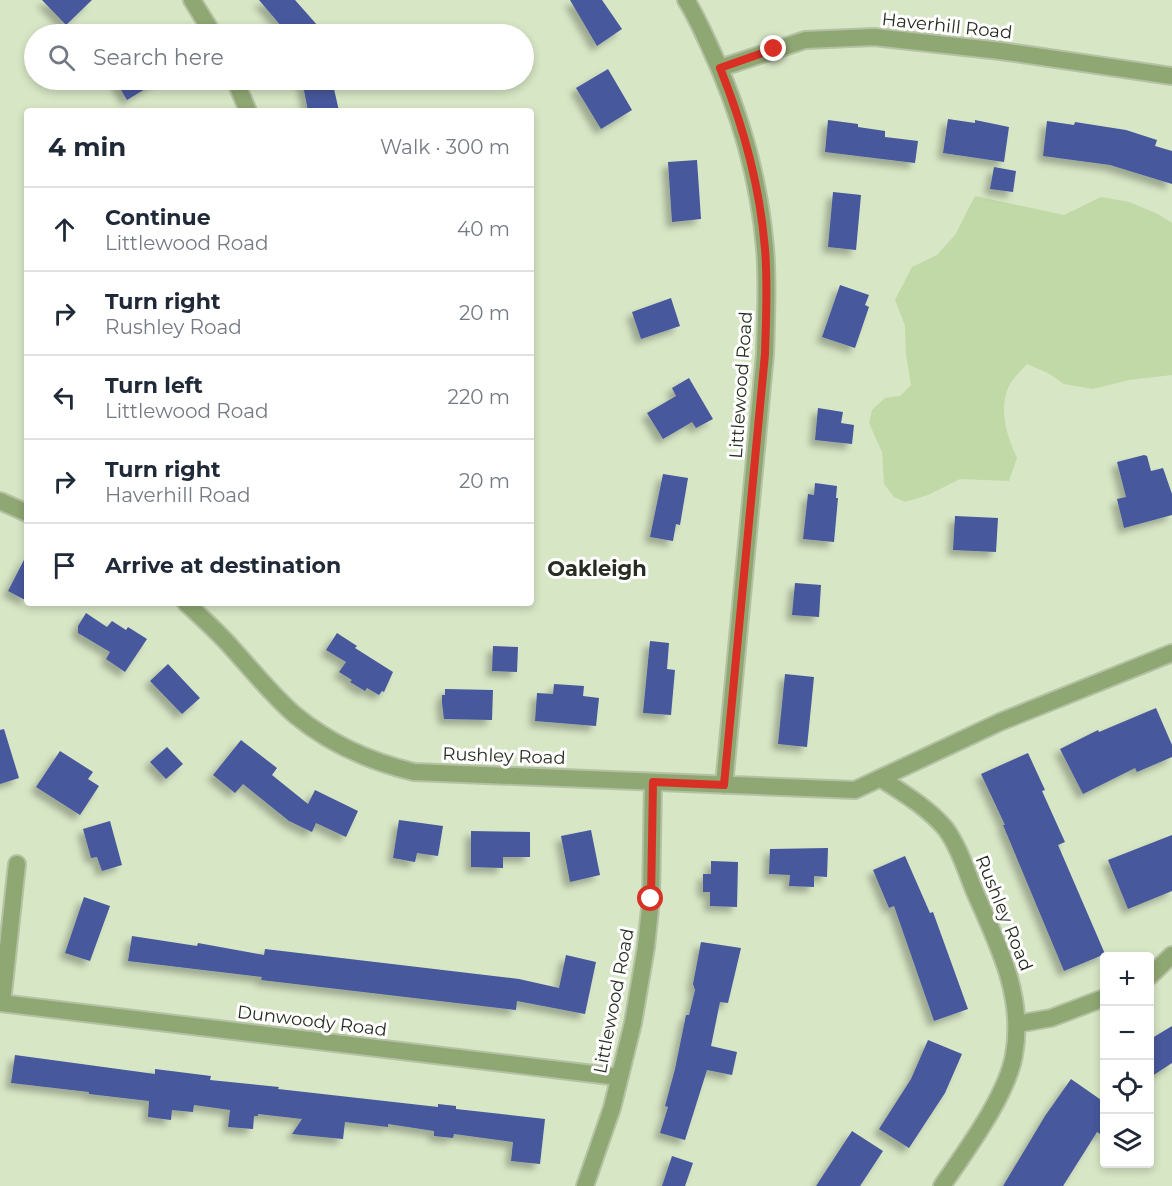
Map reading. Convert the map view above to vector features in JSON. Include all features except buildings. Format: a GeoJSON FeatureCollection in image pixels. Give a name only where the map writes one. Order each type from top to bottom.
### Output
{"type":"FeatureCollection","features":[{"type":"Feature","properties":{"kind":"street"},"geometry":{"type":"LineString","coordinates":[[192,0],[207,24]]}},
{"type":"Feature","properties":{"kind":"street","name":"Littlewood Road"},"geometry":{"type":"LineString","coordinates":[[686,0],[720,68],[734,104],[757,192],[765,248],[767,299],[765,354],[724,785]]}},
{"type":"Feature","properties":{"kind":"street","name":"Haverhill Road"},"geometry":{"type":"LineString","coordinates":[[720,68],[805,40],[874,37],[1001,51],[1172,76]]}},
{"type":"Feature","properties":{"kind":"street"},"geometry":{"type":"LineString","coordinates":[[239,90],[247,108]]}},
{"type":"Feature","properties":{"kind":"street"},"geometry":{"type":"LineString","coordinates":[[0,501],[24,512]]}},
{"type":"Feature","properties":{"kind":"street","name":"Rushley Road"},"geometry":{"type":"LineString","coordinates":[[189,606],[296,716],[360,756],[387,766],[414,772],[855,790],[1000,722],[1172,653]]}},
{"type":"Feature","properties":{"kind":"street","name":"Rushley Road"},"geometry":{"type":"LineString","coordinates":[[880,778],[924,807],[946,830],[961,858],[1006,966],[1014,995],[1017,1024],[1014,1057],[989,1114],[942,1186]]}},
{"type":"Feature","properties":{"kind":"street","name":"Littlewood Road"},"geometry":{"type":"LineString","coordinates":[[585,1186],[612,1108],[633,1023],[651,899],[653,782]]}},
{"type":"Feature","properties":{"kind":"street"},"geometry":{"type":"LineString","coordinates":[[1,1003],[17,864]]}},
{"type":"Feature","properties":{"kind":"street"},"geometry":{"type":"LineString","coordinates":[[1154,971],[1172,955]]}},
{"type":"Feature","properties":{"kind":"street"},"geometry":{"type":"LineString","coordinates":[[1017,1024],[1051,1018],[1100,1000]]}},
{"type":"Feature","properties":{"kind":"street","name":"Dunwoody Road"},"geometry":{"type":"LineString","coordinates":[[1,1003],[619,1077]]}},
{"type":"Feature","properties":{"kind":"green space"},"geometry":{"type":"Polygon","coordinates":[[[975,196],[1064,215],[1101,197],[1129,202],[1158,214],[1172,223],[1172,375],[1129,380],[1093,389],[1064,384],[1048,373],[1027,364],[1011,383],[1004,404],[1007,432],[1017,458],[1009,481],[960,479],[928,495],[905,502],[894,497],[884,484],[882,452],[869,423],[872,410],[885,398],[900,396],[911,385],[906,355],[905,326],[895,300],[912,267],[937,255],[955,235],[975,196]]]}},
{"type":"Feature","properties":{"kind":"district","name":"Oakleigh"},"geometry":{"type":"Point","coordinates":[597,569]}},
{"type":"Feature","properties":{"kind":"route"},"geometry":{"type":"LineString","coordinates":[[651,899],[653,782],[724,785],[765,354],[767,299],[765,248],[757,192],[747,147],[720,68],[774,49]]}}]}
